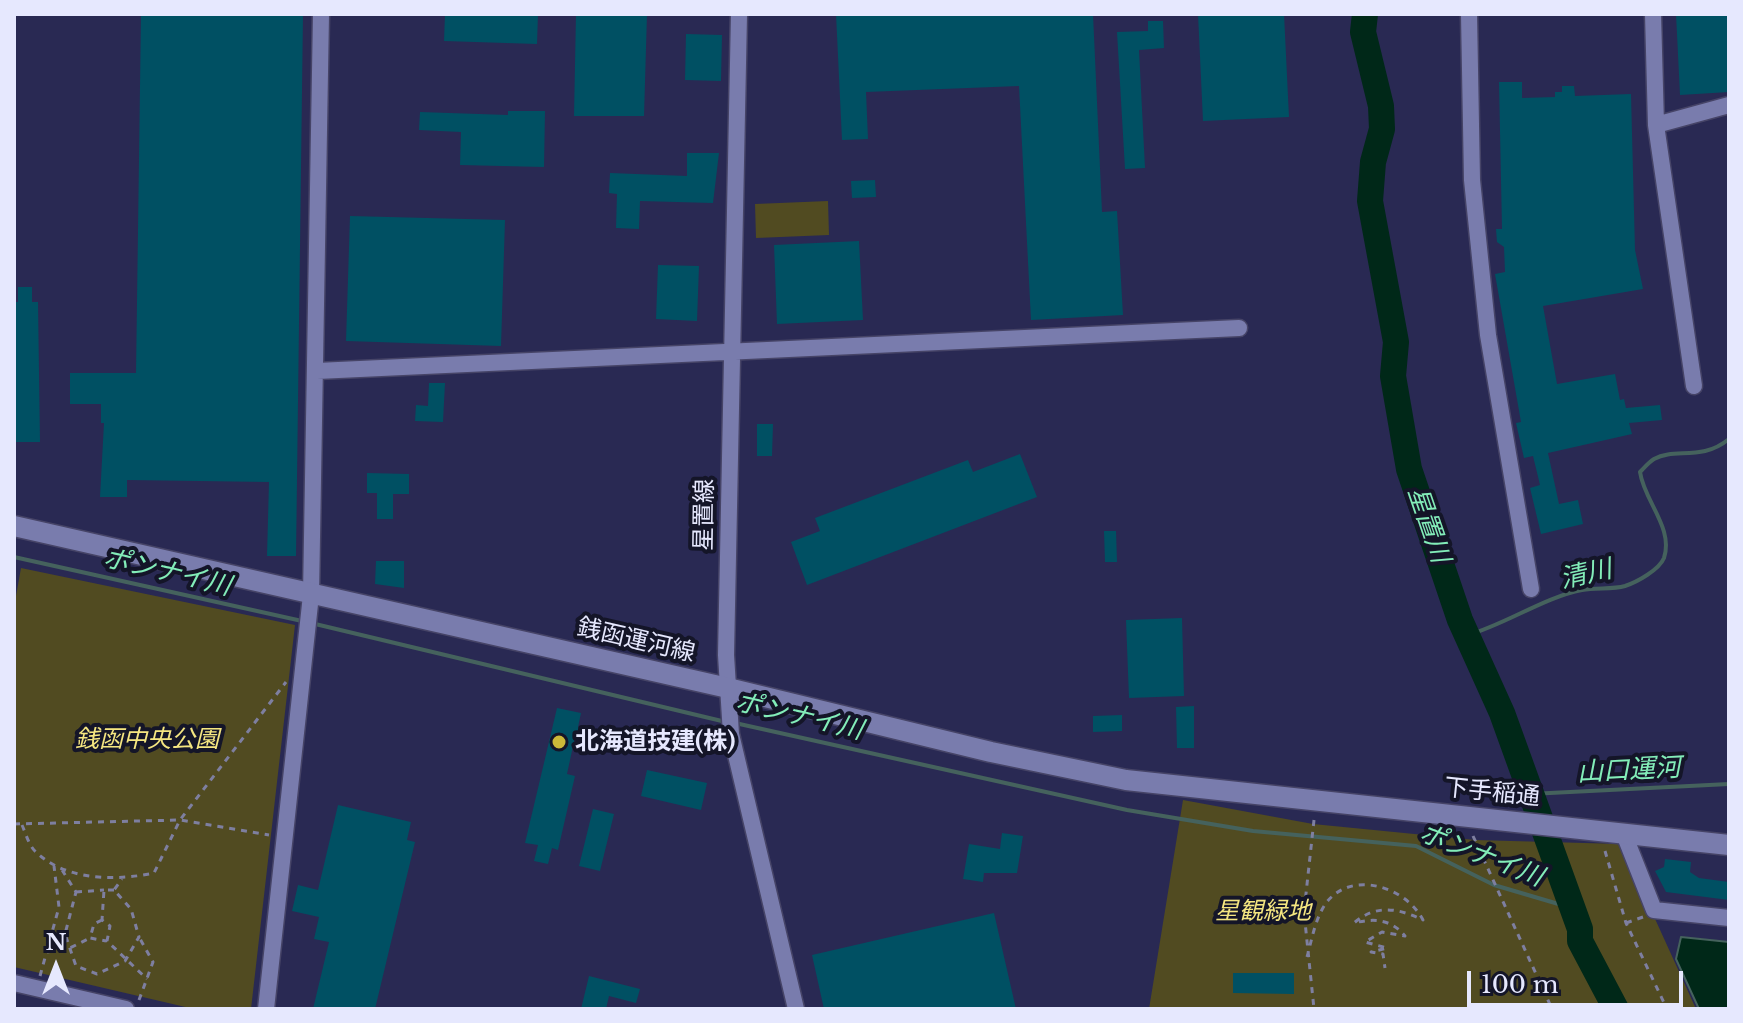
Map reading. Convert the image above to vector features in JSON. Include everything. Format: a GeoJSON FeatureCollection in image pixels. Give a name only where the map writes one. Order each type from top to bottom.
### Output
{"type":"FeatureCollection","features":[{"type":"Feature","properties":{"kind":"street"},"geometry":{"type":"LineString","coordinates":[[266,1009],[311,595],[321,14]]}},
{"type":"Feature","properties":{"kind":"street","name":"星置線"},"geometry":{"type":"LineString","coordinates":[[739,14],[728,716],[796,1009]]}},
{"type":"Feature","properties":{"kind":"street"},"geometry":{"type":"LineString","coordinates":[[1469,14],[1472,180],[1488,335],[1531,589]]}},
{"type":"Feature","properties":{"kind":"street"},"geometry":{"type":"LineString","coordinates":[[1653,14],[1656,125],[1694,386]]}},
{"type":"Feature","properties":{"kind":"street"},"geometry":{"type":"LineString","coordinates":[[1656,125],[1729,105]]}},
{"type":"Feature","properties":{"kind":"street"},"geometry":{"type":"LineString","coordinates":[[317,371],[1239,328]]}},
{"type":"Feature","properties":{"kind":"street"},"geometry":{"type":"LineString","coordinates":[[14,526],[14,532]]}},
{"type":"Feature","properties":{"kind":"street","name":"銭函運河線"},"geometry":{"type":"LineString","coordinates":[[14,526],[728,688],[1021,758],[1126,780],[1249,795]]}},
{"type":"Feature","properties":{"kind":"street","name":"下手稲通"},"geometry":{"type":"LineString","coordinates":[[1249,795],[1476,827],[1591,830],[1729,845]]}},
{"type":"Feature","properties":{"kind":"street"},"geometry":{"type":"LineString","coordinates":[[1624,834],[1654,910],[1729,918]]}},
{"type":"Feature","properties":{"kind":"street"},"geometry":{"type":"LineString","coordinates":[[14,983],[132,1005]]}},
{"type":"Feature","properties":{"kind":"path"},"geometry":{"type":"LineString","coordinates":[[22,825],[33,850],[62,870],[122,879],[154,873],[180,820],[290,677]]}},
{"type":"Feature","properties":{"kind":"path"},"geometry":{"type":"LineString","coordinates":[[14,824],[180,820],[269,837]]}},
{"type":"Feature","properties":{"kind":"path"},"geometry":{"type":"LineString","coordinates":[[1314,820],[1304,912],[1314,1009]]}},
{"type":"Feature","properties":{"kind":"path"},"geometry":{"type":"LineString","coordinates":[[1476,827],[1492,875],[1552,1009]]}},
{"type":"Feature","properties":{"kind":"path"},"geometry":{"type":"LineString","coordinates":[[1605,851],[1626,923],[1667,1009]]}},
{"type":"Feature","properties":{"kind":"path"},"geometry":{"type":"LineString","coordinates":[[39,978],[59,907],[54,866]]}},
{"type":"Feature","properties":{"kind":"path"},"geometry":{"type":"LineString","coordinates":[[62,870],[76,892],[65,934],[76,966],[97,974],[125,961],[139,937]]}},
{"type":"Feature","properties":{"kind":"path"},"geometry":{"type":"LineString","coordinates":[[114,890],[122,879]]}},
{"type":"Feature","properties":{"kind":"path"},"geometry":{"type":"LineString","coordinates":[[1307,957],[1315,924],[1327,902],[1343,889],[1378,886],[1407,900],[1423,920],[1401,910],[1387,909],[1363,915],[1354,923],[1378,920],[1398,928],[1405,936],[1382,932],[1365,942],[1383,944],[1387,948],[1371,952],[1383,954],[1385,968]]}},
{"type":"Feature","properties":{"kind":"path"},"geometry":{"type":"LineString","coordinates":[[102,920],[104,890]]}},
{"type":"Feature","properties":{"kind":"path"},"geometry":{"type":"LineString","coordinates":[[76,892],[114,890],[131,909],[139,937],[153,962],[132,1005]]}},
{"type":"Feature","properties":{"kind":"path"},"geometry":{"type":"LineString","coordinates":[[1626,923],[1647,916]]}},
{"type":"Feature","properties":{"kind":"path"},"geometry":{"type":"LineString","coordinates":[[90,938],[94,924],[102,920]]}},
{"type":"Feature","properties":{"kind":"path"},"geometry":{"type":"LineString","coordinates":[[102,920],[110,926],[107,941]]}},
{"type":"Feature","properties":{"kind":"path"},"geometry":{"type":"LineString","coordinates":[[47,952],[70,948],[90,938],[107,941],[147,979]]}},
{"type":"Feature","properties":{"kind":"green space"},"geometry":{"type":"Polygon","coordinates":[[[828,201],[829,235],[756,238],[755,204],[828,201]]]}},
{"type":"Feature","properties":{"kind":"green space","name":"銭函中央公園"},"geometry":{"type":"Polygon","coordinates":[[[21,568],[295,625],[251,1009],[194,1009],[14,967],[14,607],[21,568]]]}},
{"type":"Feature","properties":{"kind":"green space","name":"星観緑地"},"geometry":{"type":"Polygon","coordinates":[[[1183,800],[1313,824],[1475,840],[1621,844],[1696,1009],[1149,1009],[1183,800]]]}},
{"type":"Feature","properties":{"kind":"shaded area"},"geometry":{"type":"Polygon","coordinates":[[[1681,937],[1729,942],[1729,1009],[1699,1009],[1676,959],[1681,937]]]}},
{"type":"Feature","properties":{"kind":"building"},"geometry":{"type":"Polygon","coordinates":[[[141,14],[303,14],[296,556],[267,556],[269,482],[127,480],[127,497],[100,497],[104,423],[101,423],[101,404],[70,404],[70,373],[136,373],[141,14]]]}},
{"type":"Feature","properties":{"kind":"building"},"geometry":{"type":"Polygon","coordinates":[[[445,14],[538,14],[537,44],[444,41],[445,14]]]}},
{"type":"Feature","properties":{"kind":"building"},"geometry":{"type":"Polygon","coordinates":[[[576,14],[647,14],[644,116],[574,116],[576,14]]]}},
{"type":"Feature","properties":{"kind":"building"},"geometry":{"type":"Polygon","coordinates":[[[836,14],[1093,14],[1102,212],[1117,211],[1123,315],[1031,320],[1019,86],[866,92],[868,139],[842,140],[836,14]]]}},
{"type":"Feature","properties":{"kind":"building"},"geometry":{"type":"Polygon","coordinates":[[[1198,14],[1284,14],[1289,117],[1203,121],[1198,14]]]}},
{"type":"Feature","properties":{"kind":"building"},"geometry":{"type":"Polygon","coordinates":[[[1676,14],[1729,14],[1729,92],[1680,95],[1676,14]]]}},
{"type":"Feature","properties":{"kind":"building"},"geometry":{"type":"Polygon","coordinates":[[[1148,21],[1163,21],[1164,48],[1139,50],[1145,168],[1125,169],[1117,32],[1148,31],[1148,21]]]}},
{"type":"Feature","properties":{"kind":"building"},"geometry":{"type":"Polygon","coordinates":[[[686,34],[722,35],[721,81],[685,80],[686,34]]]}},
{"type":"Feature","properties":{"kind":"building"},"geometry":{"type":"Polygon","coordinates":[[[1499,82],[1522,82],[1522,98],[1555,97],[1555,92],[1562,92],[1562,86],[1574,86],[1575,96],[1631,94],[1635,250],[1643,289],[1543,306],[1557,384],[1615,374],[1620,400],[1624,399],[1626,408],[1660,405],[1662,420],[1629,423],[1632,434],[1548,453],[1559,504],[1578,500],[1583,524],[1541,534],[1530,488],[1540,485],[1533,456],[1524,458],[1516,423],[1521,422],[1495,274],[1505,272],[1504,247],[1497,242],[1496,229],[1502,229],[1499,82]]]}},
{"type":"Feature","properties":{"kind":"building"},"geometry":{"type":"Polygon","coordinates":[[[508,111],[545,111],[544,167],[460,165],[461,132],[419,130],[420,112],[508,115],[508,111]]]}},
{"type":"Feature","properties":{"kind":"building"},"geometry":{"type":"Polygon","coordinates":[[[687,153],[719,153],[713,203],[640,201],[639,229],[616,228],[617,194],[609,193],[610,173],[687,176],[687,153]]]}},
{"type":"Feature","properties":{"kind":"building"},"geometry":{"type":"Polygon","coordinates":[[[875,180],[876,197],[852,198],[851,181],[875,180]]]}},
{"type":"Feature","properties":{"kind":"building"},"geometry":{"type":"Polygon","coordinates":[[[350,216],[505,220],[501,346],[346,341],[350,216]]]}},
{"type":"Feature","properties":{"kind":"building"},"geometry":{"type":"Polygon","coordinates":[[[859,241],[863,320],[777,324],[774,245],[859,241]]]}},
{"type":"Feature","properties":{"kind":"building"},"geometry":{"type":"Polygon","coordinates":[[[658,265],[699,266],[697,321],[656,319],[658,265]]]}},
{"type":"Feature","properties":{"kind":"building"},"geometry":{"type":"Polygon","coordinates":[[[18,287],[32,287],[32,302],[38,302],[40,442],[14,442],[14,302],[18,302],[18,287]]]}},
{"type":"Feature","properties":{"kind":"building"},"geometry":{"type":"Polygon","coordinates":[[[429,383],[445,383],[443,422],[415,421],[416,405],[428,406],[429,383]]]}},
{"type":"Feature","properties":{"kind":"building"},"geometry":{"type":"Polygon","coordinates":[[[757,424],[773,424],[772,456],[757,456],[757,424]]]}},
{"type":"Feature","properties":{"kind":"building"},"geometry":{"type":"Polygon","coordinates":[[[1020,454],[1037,497],[807,585],[791,542],[820,531],[815,518],[968,460],[973,472],[1020,454]]]}},
{"type":"Feature","properties":{"kind":"building"},"geometry":{"type":"Polygon","coordinates":[[[367,473],[409,474],[409,494],[393,494],[393,519],[377,519],[377,493],[367,493],[367,473]]]}},
{"type":"Feature","properties":{"kind":"building"},"geometry":{"type":"Polygon","coordinates":[[[1104,531],[1116,531],[1117,562],[1105,562],[1104,531]]]}},
{"type":"Feature","properties":{"kind":"building"},"geometry":{"type":"Polygon","coordinates":[[[376,561],[404,561],[404,588],[375,584],[376,561]]]}},
{"type":"Feature","properties":{"kind":"building"},"geometry":{"type":"Polygon","coordinates":[[[1182,618],[1184,696],[1129,698],[1126,620],[1182,618]]]}},
{"type":"Feature","properties":{"kind":"building"},"geometry":{"type":"Polygon","coordinates":[[[1194,706],[1194,748],[1177,748],[1176,707],[1194,706]]]}},
{"type":"Feature","properties":{"kind":"building"},"geometry":{"type":"Polygon","coordinates":[[[557,708],[581,713],[578,727],[590,729],[587,740],[575,737],[567,774],[575,776],[558,850],[552,848],[548,864],[534,861],[538,845],[525,843],[557,708]]]}},
{"type":"Feature","properties":{"kind":"building"},"geometry":{"type":"Polygon","coordinates":[[[1122,715],[1122,731],[1093,732],[1093,716],[1122,715]]]}},
{"type":"Feature","properties":{"kind":"building"},"geometry":{"type":"Polygon","coordinates":[[[647,770],[707,783],[701,810],[641,796],[647,770]]]}},
{"type":"Feature","properties":{"kind":"building"},"geometry":{"type":"Polygon","coordinates":[[[338,805],[411,822],[407,840],[415,842],[375,1009],[313,1009],[329,942],[314,939],[319,917],[292,911],[298,885],[318,890],[338,805]]]}},
{"type":"Feature","properties":{"kind":"building"},"geometry":{"type":"Polygon","coordinates":[[[593,809],[614,814],[600,871],[579,866],[593,809]]]}},
{"type":"Feature","properties":{"kind":"building"},"geometry":{"type":"Polygon","coordinates":[[[1002,833],[1023,836],[1017,873],[984,873],[983,882],[963,879],[969,844],[1000,849],[1002,833]]]}},
{"type":"Feature","properties":{"kind":"building"},"geometry":{"type":"Polygon","coordinates":[[[1665,859],[1691,862],[1690,872],[1699,878],[1729,882],[1729,900],[1666,892],[1655,871],[1664,867],[1665,859]]]}},
{"type":"Feature","properties":{"kind":"building"},"geometry":{"type":"Polygon","coordinates":[[[994,913],[1016,1009],[824,1009],[812,955],[994,913]]]}},
{"type":"Feature","properties":{"kind":"building"},"geometry":{"type":"Polygon","coordinates":[[[1233,973],[1294,973],[1294,994],[1233,993],[1233,973]]]}},
{"type":"Feature","properties":{"kind":"building"},"geometry":{"type":"Polygon","coordinates":[[[589,976],[640,989],[636,1003],[609,996],[606,1009],[581,1009],[589,976]]]}},
{"type":"Feature","properties":{"kind":"waterway","name":"星置川"},"geometry":{"type":"LineString","coordinates":[[1365,14],[1363,32],[1381,106],[1382,129],[1373,162],[1370,201],[1396,342],[1393,376],[1409,469],[1460,620],[1502,713],[1580,929],[1580,941],[1616,1009]]}},
{"type":"Feature","properties":{"kind":"waterway","name":"清川"},"geometry":{"type":"LineString","coordinates":[[1468,635],[1568,593],[1625,586],[1653,571],[1664,558],[1665,536],[1640,472],[1652,460],[1662,456],[1708,450],[1729,439]]}},
{"type":"Feature","properties":{"kind":"waterway","name":"ポンナイ川"},"geometry":{"type":"LineString","coordinates":[[14,557],[302,621]]}},
{"type":"Feature","properties":{"kind":"waterway","name":"ポンナイ川"},"geometry":{"type":"LineString","coordinates":[[311,623],[726,722]]}},
{"type":"Feature","properties":{"kind":"waterway","name":"ポンナイ川"},"geometry":{"type":"LineString","coordinates":[[735,723],[1127,810],[1253,831],[1416,846],[1494,885],[1572,908]]}},
{"type":"Feature","properties":{"kind":"waterway","name":"山口運河"},"geometry":{"type":"LineString","coordinates":[[1530,794],[1729,784]]}},
{"type":"Feature","properties":{"kind":"place","name":"北海道技建(株)"},"geometry":{"type":"Point","coordinates":[559,742]}}]}
